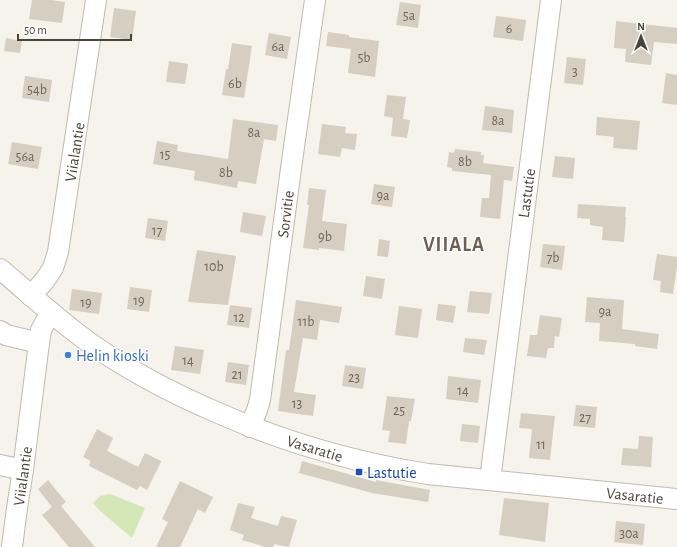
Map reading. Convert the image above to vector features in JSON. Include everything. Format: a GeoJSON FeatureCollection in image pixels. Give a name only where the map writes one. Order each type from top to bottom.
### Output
{"type":"FeatureCollection","features":[{"type":"Feature","properties":{"kind":"street","name":"Viialantie"},"geometry":{"type":"LineString","coordinates":[[31,296],[53,268],[58,252],[96,0]]}},
{"type":"Feature","properties":{"kind":"street","name":"Sorvitie"},"geometry":{"type":"LineString","coordinates":[[250,427],[260,400],[315,0]]}},
{"type":"Feature","properties":{"kind":"street","name":"Lastutie"},"geometry":{"type":"LineString","coordinates":[[490,480],[550,0]]}},
{"type":"Feature","properties":{"kind":"street","name":"Vasaratie"},"geometry":{"type":"LineString","coordinates":[[0,269],[31,296],[94,345],[146,378],[196,403],[250,427],[296,444],[361,462],[428,474],[677,499]]}},
{"type":"Feature","properties":{"kind":"street","name":"Viialantie"},"geometry":{"type":"LineString","coordinates":[[12,547],[41,330],[51,312]]}},
{"type":"Feature","properties":{"kind":"street"},"geometry":{"type":"LineString","coordinates":[[0,332],[39,343]]}},
{"type":"Feature","properties":{"kind":"street"},"geometry":{"type":"LineString","coordinates":[[0,465],[23,470]]}},
{"type":"Feature","properties":{"kind":"green space"},"geometry":{"type":"Polygon","coordinates":[[[110,494],[145,508],[132,538],[99,510],[93,503],[100,496],[110,494]]]}},
{"type":"Feature","properties":{"kind":"building"},"geometry":{"type":"Polygon","coordinates":[[[32,0],[65,2],[62,23],[29,19],[32,0]]]}},
{"type":"Feature","properties":{"kind":"building"},"geometry":{"type":"Polygon","coordinates":[[[400,2],[421,5],[418,28],[396,25],[400,2]]]}},
{"type":"Feature","properties":{"kind":"building"},"geometry":{"type":"Polygon","coordinates":[[[114,8],[136,11],[132,40],[110,37],[114,8]]]}},
{"type":"Feature","properties":{"kind":"building"},"geometry":{"type":"Polygon","coordinates":[[[496,16],[526,20],[523,41],[493,37],[496,16]]]}},
{"type":"Feature","properties":{"kind":"building"},"geometry":{"type":"Polygon","coordinates":[[[616,21],[677,28],[677,44],[654,42],[651,65],[625,62],[626,49],[614,48],[616,21]]]}},
{"type":"Feature","properties":{"kind":"building"},"geometry":{"type":"Polygon","coordinates":[[[328,32],[349,35],[349,37],[379,41],[375,77],[348,73],[351,49],[326,46],[328,32]]]}},
{"type":"Feature","properties":{"kind":"building"},"geometry":{"type":"Polygon","coordinates":[[[269,33],[291,37],[287,59],[265,55],[269,33]]]}},
{"type":"Feature","properties":{"kind":"building"},"geometry":{"type":"Polygon","coordinates":[[[6,38],[22,41],[20,53],[4,51],[6,38]]]}},
{"type":"Feature","properties":{"kind":"building"},"geometry":{"type":"Polygon","coordinates":[[[232,43],[252,46],[244,98],[222,95],[232,43]]]}},
{"type":"Feature","properties":{"kind":"building"},"geometry":{"type":"Polygon","coordinates":[[[567,57],[586,59],[583,85],[564,83],[567,57]]]}},
{"type":"Feature","properties":{"kind":"building"},"geometry":{"type":"Polygon","coordinates":[[[169,61],[188,64],[185,84],[166,82],[169,61]]]}},
{"type":"Feature","properties":{"kind":"building"},"geometry":{"type":"Polygon","coordinates":[[[666,73],[677,75],[677,105],[662,103],[666,73]]]}},
{"type":"Feature","properties":{"kind":"building"},"geometry":{"type":"Polygon","coordinates":[[[25,76],[52,80],[49,102],[22,98],[25,76]]]}},
{"type":"Feature","properties":{"kind":"building"},"geometry":{"type":"Polygon","coordinates":[[[387,95],[406,97],[403,119],[410,120],[407,138],[391,136],[393,118],[384,116],[387,95]]]}},
{"type":"Feature","properties":{"kind":"building"},"geometry":{"type":"Polygon","coordinates":[[[485,106],[514,110],[512,133],[482,130],[485,106]]]}},
{"type":"Feature","properties":{"kind":"building"},"geometry":{"type":"Polygon","coordinates":[[[597,117],[640,121],[637,150],[613,148],[614,137],[596,135],[597,117]]]}},
{"type":"Feature","properties":{"kind":"building"},"geometry":{"type":"Polygon","coordinates":[[[233,119],[278,125],[276,141],[264,139],[256,184],[238,181],[237,188],[194,180],[195,171],[153,164],[157,141],[178,145],[177,151],[228,159],[233,119]]]}},
{"type":"Feature","properties":{"kind":"building"},"geometry":{"type":"Polygon","coordinates":[[[322,124],[346,127],[345,133],[357,134],[355,150],[342,148],[340,157],[318,154],[322,124]]]}},
{"type":"Feature","properties":{"kind":"building"},"geometry":{"type":"Polygon","coordinates":[[[12,142],[42,147],[38,169],[8,164],[12,142]]]}},
{"type":"Feature","properties":{"kind":"building"},"geometry":{"type":"Polygon","coordinates":[[[455,149],[481,152],[481,155],[484,155],[483,163],[514,167],[512,181],[504,180],[500,219],[480,217],[482,198],[489,198],[491,175],[452,171],[452,168],[447,167],[449,152],[454,153],[455,149]]]}},
{"type":"Feature","properties":{"kind":"building"},"geometry":{"type":"Polygon","coordinates":[[[555,156],[575,158],[573,179],[552,177],[555,156]]]}},
{"type":"Feature","properties":{"kind":"building"},"geometry":{"type":"Polygon","coordinates":[[[374,184],[395,187],[392,207],[371,204],[374,184]]]}},
{"type":"Feature","properties":{"kind":"building"},"geometry":{"type":"Polygon","coordinates":[[[309,188],[326,190],[322,221],[347,224],[344,251],[303,248],[309,205],[307,205],[309,188]]]}},
{"type":"Feature","properties":{"kind":"building"},"geometry":{"type":"Polygon","coordinates":[[[578,204],[626,207],[624,242],[602,240],[603,227],[590,225],[590,219],[577,218],[578,204]]]}},
{"type":"Feature","properties":{"kind":"building"},"geometry":{"type":"Polygon","coordinates":[[[243,212],[266,216],[262,236],[240,232],[243,212]]]}},
{"type":"Feature","properties":{"kind":"building"},"geometry":{"type":"Polygon","coordinates":[[[148,218],[168,221],[165,241],[145,238],[148,218]]]}},
{"type":"Feature","properties":{"kind":"building"},"geometry":{"type":"Polygon","coordinates":[[[379,239],[390,241],[388,257],[377,256],[379,239]]]}},
{"type":"Feature","properties":{"kind":"building"},"geometry":{"type":"Polygon","coordinates":[[[543,244],[565,246],[562,270],[540,267],[543,244]]]}},
{"type":"Feature","properties":{"kind":"building"},"geometry":{"type":"Polygon","coordinates":[[[197,250],[236,256],[228,305],[188,302],[197,250]]]}},
{"type":"Feature","properties":{"kind":"building"},"geometry":{"type":"Polygon","coordinates":[[[657,254],[677,257],[673,294],[660,292],[661,281],[653,280],[657,254]]]}},
{"type":"Feature","properties":{"kind":"building"},"geometry":{"type":"Polygon","coordinates":[[[366,276],[385,279],[382,299],[363,296],[366,276]]]}},
{"type":"Feature","properties":{"kind":"building"},"geometry":{"type":"Polygon","coordinates":[[[130,287],[152,290],[149,312],[127,309],[130,287]]]}},
{"type":"Feature","properties":{"kind":"building"},"geometry":{"type":"Polygon","coordinates":[[[72,289],[102,293],[99,314],[69,310],[72,289]]]}},
{"type":"Feature","properties":{"kind":"building"},"geometry":{"type":"Polygon","coordinates":[[[470,291],[492,293],[489,314],[467,312],[470,291]]]}},
{"type":"Feature","properties":{"kind":"building"},"geometry":{"type":"Polygon","coordinates":[[[587,297],[624,300],[622,329],[659,334],[657,349],[635,346],[635,344],[599,341],[600,323],[585,322],[587,297]]]}},
{"type":"Feature","properties":{"kind":"building"},"geometry":{"type":"Polygon","coordinates":[[[296,300],[342,307],[339,323],[320,320],[317,340],[303,338],[294,392],[316,395],[313,416],[278,411],[286,350],[289,350],[296,300]]]}},
{"type":"Feature","properties":{"kind":"building"},"geometry":{"type":"Polygon","coordinates":[[[438,304],[456,306],[453,323],[436,320],[438,304]]]}},
{"type":"Feature","properties":{"kind":"building"},"geometry":{"type":"Polygon","coordinates":[[[230,305],[252,308],[249,328],[227,325],[230,305]]]}},
{"type":"Feature","properties":{"kind":"building"},"geometry":{"type":"Polygon","coordinates":[[[399,306],[422,309],[418,338],[395,335],[399,306]]]}},
{"type":"Feature","properties":{"kind":"building"},"geometry":{"type":"Polygon","coordinates":[[[540,315],[562,318],[559,337],[555,336],[554,348],[548,348],[546,358],[527,356],[530,335],[537,335],[540,315]]]}},
{"type":"Feature","properties":{"kind":"building"},"geometry":{"type":"Polygon","coordinates":[[[465,338],[487,340],[484,355],[463,352],[465,338]]]}},
{"type":"Feature","properties":{"kind":"building"},"geometry":{"type":"Polygon","coordinates":[[[175,346],[204,350],[200,374],[171,370],[175,346]]]}},
{"type":"Feature","properties":{"kind":"building"},"geometry":{"type":"Polygon","coordinates":[[[228,362],[249,365],[246,385],[225,382],[228,362]]]}},
{"type":"Feature","properties":{"kind":"building"},"geometry":{"type":"Polygon","coordinates":[[[345,365],[366,368],[363,389],[342,386],[345,365]]]}},
{"type":"Feature","properties":{"kind":"building"},"geometry":{"type":"Polygon","coordinates":[[[448,376],[481,380],[478,403],[446,399],[448,376]]]}},
{"type":"Feature","properties":{"kind":"building"},"geometry":{"type":"Polygon","coordinates":[[[387,396],[415,399],[411,421],[409,421],[406,444],[388,442],[390,431],[382,430],[387,396]]]}},
{"type":"Feature","properties":{"kind":"building"},"geometry":{"type":"Polygon","coordinates":[[[576,405],[597,407],[595,428],[573,426],[576,405]]]}},
{"type":"Feature","properties":{"kind":"building"},"geometry":{"type":"Polygon","coordinates":[[[521,413],[555,416],[550,460],[529,458],[532,429],[519,428],[521,413]]]}},
{"type":"Feature","properties":{"kind":"building"},"geometry":{"type":"Polygon","coordinates":[[[462,424],[480,426],[478,443],[460,441],[462,424]]]}},
{"type":"Feature","properties":{"kind":"building"},"geometry":{"type":"Polygon","coordinates":[[[97,429],[113,438],[107,451],[138,467],[145,453],[161,461],[147,490],[140,486],[137,490],[89,466],[91,461],[83,457],[97,429]]]}},
{"type":"Feature","properties":{"kind":"building"},"geometry":{"type":"Polygon","coordinates":[[[639,436],[653,437],[651,467],[621,465],[623,448],[638,449],[639,436]]]}},
{"type":"Feature","properties":{"kind":"building"},"geometry":{"type":"Polygon","coordinates":[[[302,461],[376,482],[376,480],[430,490],[428,502],[372,493],[299,473],[302,461]]]}},
{"type":"Feature","properties":{"kind":"building"},"geometry":{"type":"Polygon","coordinates":[[[48,480],[66,502],[61,506],[95,547],[69,547],[42,515],[52,507],[38,489],[48,480]]]}},
{"type":"Feature","properties":{"kind":"building"},"geometry":{"type":"Polygon","coordinates":[[[180,481],[213,497],[205,513],[198,509],[180,547],[156,547],[168,522],[162,519],[180,481]]]}},
{"type":"Feature","properties":{"kind":"building"},"geometry":{"type":"Polygon","coordinates":[[[504,498],[549,503],[545,542],[499,535],[504,498]]]}},
{"type":"Feature","properties":{"kind":"building"},"geometry":{"type":"Polygon","coordinates":[[[238,503],[255,507],[251,518],[278,526],[281,516],[297,520],[289,547],[274,544],[273,547],[266,547],[242,540],[244,535],[230,530],[238,503]]]}},
{"type":"Feature","properties":{"kind":"building"},"geometry":{"type":"Polygon","coordinates":[[[616,521],[645,524],[643,545],[614,542],[616,521]]]}},
{"type":"Feature","properties":{"kind":"place","name":"Helin kioski"},"geometry":{"type":"Point","coordinates":[68,355]}},
{"type":"Feature","properties":{"kind":"place","name":"Lastutie"},"geometry":{"type":"Point","coordinates":[359,472]}},
{"type":"Feature","properties":{"kind":"district","name":"VIIALA"},"geometry":{"type":"Point","coordinates":[454,244]}}]}
